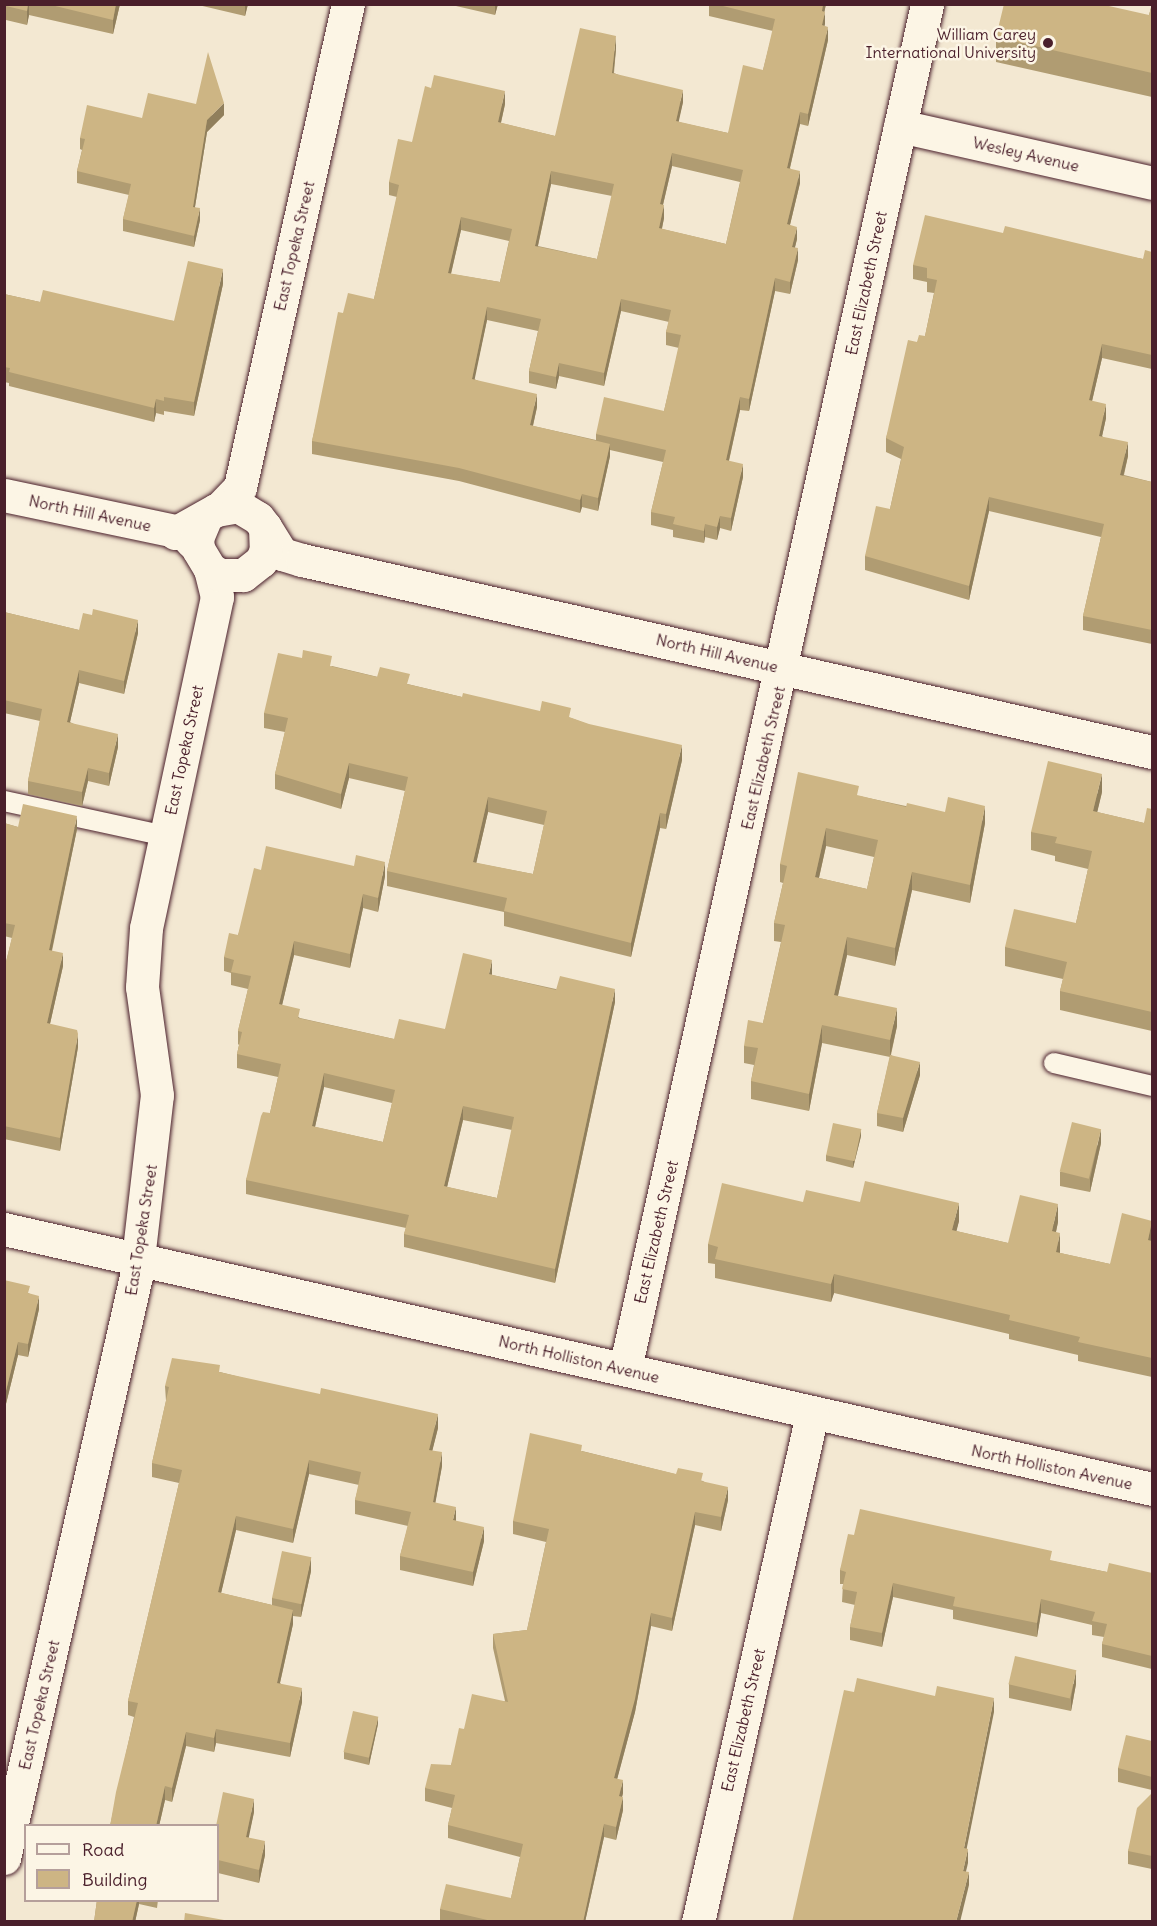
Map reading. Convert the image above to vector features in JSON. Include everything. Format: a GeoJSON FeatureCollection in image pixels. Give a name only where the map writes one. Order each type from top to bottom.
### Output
{"type":"FeatureCollection","features":[{"type":"Feature","properties":{"kind":"street","name":"East Topeka Street"},"geometry":{"type":"LineString","coordinates":[[244,517],[348,4]]}},
{"type":"Feature","properties":{"kind":"street","name":"East Elizabeth Street"},"geometry":{"type":"LineString","coordinates":[[625,1370],[783,668],[927,4]]}},
{"type":"Feature","properties":{"kind":"street","name":"Wesley Avenue"},"geometry":{"type":"LineString","coordinates":[[900,126],[1152,183]]}},
{"type":"Feature","properties":{"kind":"street","name":"North Hill Avenue"},"geometry":{"type":"LineString","coordinates":[[4,495],[200,562],[220,575],[248,572],[244,517],[783,668],[1152,752]]}},
{"type":"Feature","properties":{"kind":"street"},"geometry":{"type":"LineString","coordinates":[[200,562],[244,517]]}},
{"type":"Feature","properties":{"kind":"street","name":"East Topeka Street"},"geometry":{"type":"LineString","coordinates":[[4,1858],[137,1259],[157,1095],[143,975],[146,928],[166,836],[200,562]]}},
{"type":"Feature","properties":{"kind":"street","name":"North Holliston Avenue"},"geometry":{"type":"LineString","coordinates":[[4,1229],[812,1414],[1152,1489]]}},
{"type":"Feature","properties":{"kind":"street","name":"East Elizabeth Street"},"geometry":{"type":"LineString","coordinates":[[698,1922],[812,1414]]}},
{"type":"Feature","properties":{"kind":"lane"},"geometry":{"type":"LineString","coordinates":[[4,801],[166,836]]}},
{"type":"Feature","properties":{"kind":"lane"},"geometry":{"type":"LineString","coordinates":[[1054,1064],[1152,1086]]}},
{"type":"Feature","properties":{"kind":"building"},"geometry":{"type":"Polygon","coordinates":[[[4,4],[28,4],[27,11],[6,6],[4,10],[4,4]]]}},
{"type":"Feature","properties":{"kind":"building"},"geometry":{"type":"Polygon","coordinates":[[[47,4],[116,4],[113,20],[47,4]]]}},
{"type":"Feature","properties":{"kind":"building"},"geometry":{"type":"Polygon","coordinates":[[[715,4],[823,4],[822,11],[825,12],[822,25],[828,27],[808,114],[800,112],[787,168],[800,171],[787,224],[797,227],[792,247],[798,248],[790,282],[775,278],[749,399],[740,397],[726,460],[743,464],[731,518],[720,516],[717,527],[705,524],[704,531],[673,524],[675,517],[651,512],[666,450],[596,434],[604,397],[664,411],[681,335],[666,332],[671,310],[621,299],[604,373],[559,363],[556,377],[529,371],[541,319],[487,307],[472,379],[537,394],[530,425],[610,444],[598,498],[582,494],[580,500],[459,468],[312,441],[338,312],[343,313],[348,293],[374,299],[399,185],[389,182],[398,139],[412,142],[425,86],[431,88],[434,75],[505,91],[498,122],[555,136],[580,28],[616,36],[612,73],[683,90],[676,121],[728,133],[743,65],[763,70],[775,19],[715,4]],[[672,153],[660,204],[664,205],[659,228],[726,244],[743,170],[672,153]],[[551,171],[535,246],[597,259],[614,184],[551,171]],[[461,217],[448,273],[500,282],[512,229],[461,217]]]}},
{"type":"Feature","properties":{"kind":"building"},"geometry":{"type":"Polygon","coordinates":[[[1004,4],[1100,4],[1149,15],[1152,4],[1152,73],[996,37],[1004,4]]]}},
{"type":"Feature","properties":{"kind":"building"},"geometry":{"type":"Polygon","coordinates":[[[208,52],[224,103],[207,120],[193,207],[200,208],[194,236],[123,219],[131,184],[77,171],[85,139],[80,138],[87,105],[142,118],[148,93],[196,104],[208,52]]]}},
{"type":"Feature","properties":{"kind":"building"},"geometry":{"type":"Polygon","coordinates":[[[925,215],[1003,233],[1005,226],[1143,259],[1145,250],[1152,252],[1152,355],[1102,344],[1089,400],[1106,404],[1099,436],[1128,442],[1120,475],[1152,482],[1152,630],[1083,616],[1104,524],[989,497],[969,586],[865,556],[876,506],[890,509],[904,447],[886,438],[908,340],[917,342],[919,335],[925,336],[937,280],[927,278],[927,268],[913,265],[925,215]]]}},
{"type":"Feature","properties":{"kind":"building"},"geometry":{"type":"Polygon","coordinates":[[[188,261],[223,269],[194,402],[164,397],[164,401],[156,399],[154,408],[9,372],[10,368],[4,367],[4,294],[40,302],[43,290],[174,321],[188,261]]]}},
{"type":"Feature","properties":{"kind":"building"},"geometry":{"type":"Polygon","coordinates":[[[93,609],[138,620],[124,681],[79,670],[67,722],[118,734],[109,773],[88,768],[82,792],[28,781],[42,709],[4,700],[4,612],[79,630],[83,613],[92,615],[93,609]]]}},
{"type":"Feature","properties":{"kind":"building"},"geometry":{"type":"Polygon","coordinates":[[[303,650],[332,656],[330,666],[377,677],[380,667],[410,674],[407,684],[462,697],[463,693],[540,711],[542,701],[571,708],[569,717],[589,724],[682,745],[666,814],[660,813],[631,943],[504,911],[507,898],[387,871],[408,777],[349,763],[341,794],[275,774],[288,718],[264,713],[278,653],[302,658],[303,650]],[[488,797],[473,862],[533,874],[547,811],[488,797]]]}},
{"type":"Feature","properties":{"kind":"building"},"geometry":{"type":"Polygon","coordinates":[[[1048,761],[1102,774],[1093,811],[1144,823],[1147,808],[1152,809],[1152,1012],[1060,991],[1067,962],[1005,947],[1014,909],[1076,923],[1092,851],[1055,843],[1057,837],[1031,832],[1048,761]]]}},
{"type":"Feature","properties":{"kind":"building"},"geometry":{"type":"Polygon","coordinates":[[[798,772],[859,786],[857,795],[906,807],[907,803],[945,812],[948,797],[985,806],[970,885],[912,872],[895,948],[847,937],[834,995],[897,1008],[890,1040],[822,1025],[809,1094],[751,1081],[758,1048],[744,1046],[748,1020],[763,1023],[785,925],[774,923],[787,866],[780,864],[798,772]],[[826,828],[815,877],[867,889],[878,840],[826,828]]]}},
{"type":"Feature","properties":{"kind":"building"},"geometry":{"type":"Polygon","coordinates":[[[23,804],[77,816],[49,950],[63,953],[47,1023],[77,1030],[78,1034],[60,1138],[4,1126],[4,970],[15,925],[4,923],[4,823],[18,827],[23,804]]]}},
{"type":"Feature","properties":{"kind":"building"},"geometry":{"type":"Polygon","coordinates":[[[266,846],[354,866],[356,855],[385,862],[378,898],[363,894],[350,954],[294,941],[279,1004],[300,1009],[298,1018],[394,1039],[399,1019],[445,1029],[463,953],[492,960],[489,974],[556,990],[560,976],[615,989],[555,1269],[404,1234],[409,1215],[246,1180],[261,1116],[263,1112],[270,1113],[281,1064],[237,1054],[242,1032],[238,1031],[251,976],[231,972],[234,960],[224,957],[229,933],[238,935],[254,868],[261,870],[266,846]],[[324,1073],[312,1126],[383,1142],[395,1090],[324,1073]],[[463,1106],[444,1186],[497,1198],[514,1117],[463,1106]]]}},
{"type":"Feature","properties":{"kind":"building"},"geometry":{"type":"Polygon","coordinates":[[[890,1055],[920,1062],[903,1118],[877,1113],[890,1055]]]}},
{"type":"Feature","properties":{"kind":"building"},"geometry":{"type":"Polygon","coordinates":[[[1072,1122],[1101,1129],[1089,1179],[1060,1171],[1072,1122]]]}},
{"type":"Feature","properties":{"kind":"building"},"geometry":{"type":"Polygon","coordinates":[[[833,1123],[861,1129],[855,1161],[826,1155],[833,1123]]]}},
{"type":"Feature","properties":{"kind":"building"},"geometry":{"type":"Polygon","coordinates":[[[865,1181],[959,1203],[952,1230],[1008,1243],[1020,1195],[1058,1204],[1052,1231],[1060,1233],[1056,1252],[1110,1264],[1122,1213],[1152,1221],[1148,1240],[1152,1241],[1152,1358],[1078,1342],[1080,1337],[1009,1320],[1010,1315],[834,1274],[831,1284],[715,1259],[718,1247],[708,1244],[722,1183],[803,1202],[806,1190],[860,1202],[865,1181]]]}},
{"type":"Feature","properties":{"kind":"building"},"geometry":{"type":"Polygon","coordinates":[[[4,1280],[30,1286],[28,1293],[39,1296],[28,1344],[18,1342],[4,1399],[4,1280]]]}},
{"type":"Feature","properties":{"kind":"building"},"geometry":{"type":"Polygon","coordinates":[[[172,1358],[220,1365],[219,1372],[320,1394],[321,1388],[438,1414],[429,1450],[442,1452],[433,1502],[456,1507],[453,1520],[484,1527],[473,1572],[400,1556],[411,1512],[355,1500],[361,1472],[309,1460],[293,1529],[236,1516],[218,1592],[293,1610],[277,1683],[302,1688],[290,1743],[216,1729],[214,1738],[186,1732],[172,1788],[165,1786],[156,1824],[110,1824],[138,1703],[128,1701],[182,1470],[152,1463],[169,1387],[165,1386],[172,1358]]]}},
{"type":"Feature","properties":{"kind":"building"},"geometry":{"type":"Polygon","coordinates":[[[530,1433],[582,1445],[581,1451],[676,1474],[678,1468],[703,1473],[701,1481],[728,1487],[721,1517],[695,1512],[672,1618],[651,1613],[635,1699],[614,1778],[623,1780],[619,1796],[623,1797],[616,1827],[604,1824],[583,1922],[496,1922],[440,1909],[446,1884],[511,1898],[523,1844],[448,1825],[455,1795],[425,1788],[431,1764],[451,1765],[459,1728],[464,1729],[472,1694],[508,1702],[493,1634],[527,1630],[549,1529],[513,1521],[530,1433]]]}},
{"type":"Feature","properties":{"kind":"building"},"geometry":{"type":"Polygon","coordinates":[[[860,1509],[1052,1551],[1050,1560],[1107,1572],[1109,1563],[1152,1573],[1152,1656],[1102,1644],[1107,1624],[1092,1621],[1095,1612],[1041,1599],[1037,1623],[953,1606],[955,1597],[893,1583],[882,1633],[850,1627],[857,1592],[842,1589],[846,1572],[840,1570],[848,1534],[854,1535],[860,1509]]]}},
{"type":"Feature","properties":{"kind":"building"},"geometry":{"type":"Polygon","coordinates":[[[282,1551],[311,1557],[301,1604],[272,1598],[282,1551]]]}},
{"type":"Feature","properties":{"kind":"building"},"geometry":{"type":"Polygon","coordinates":[[[1015,1656],[1076,1670],[1070,1698],[1008,1684],[1015,1656]]]}},
{"type":"Feature","properties":{"kind":"building"},"geometry":{"type":"Polygon","coordinates":[[[857,1678],[935,1696],[937,1686],[994,1698],[964,1848],[968,1849],[963,1871],[969,1872],[956,1922],[792,1922],[844,1690],[854,1692],[857,1678]]]}},
{"type":"Feature","properties":{"kind":"building"},"geometry":{"type":"Polygon","coordinates":[[[353,1711],[378,1717],[369,1758],[344,1752],[353,1711]]]}},
{"type":"Feature","properties":{"kind":"building"},"geometry":{"type":"Polygon","coordinates":[[[1126,1735],[1152,1741],[1152,1777],[1118,1768],[1126,1735]]]}},
{"type":"Feature","properties":{"kind":"building"},"geometry":{"type":"Polygon","coordinates":[[[223,1792],[254,1799],[246,1837],[265,1841],[259,1870],[219,1860],[219,1824],[216,1824],[223,1792]]]}},
{"type":"Feature","properties":{"kind":"building"},"geometry":{"type":"Polygon","coordinates":[[[1152,1793],[1152,1856],[1128,1851],[1137,1808],[1152,1793]]]}},
{"type":"Feature","properties":{"kind":"building"},"geometry":{"type":"Polygon","coordinates":[[[97,1902],[137,1902],[132,1922],[94,1922],[97,1902]]]}},
{"type":"Feature","properties":{"kind":"building"},"geometry":{"type":"Polygon","coordinates":[[[185,1913],[224,1920],[224,1922],[184,1922],[185,1913]]]}},
{"type":"Feature","properties":{"kind":"place","name":"William Carey International University"},"geometry":{"type":"Point","coordinates":[1048,43]}}]}
